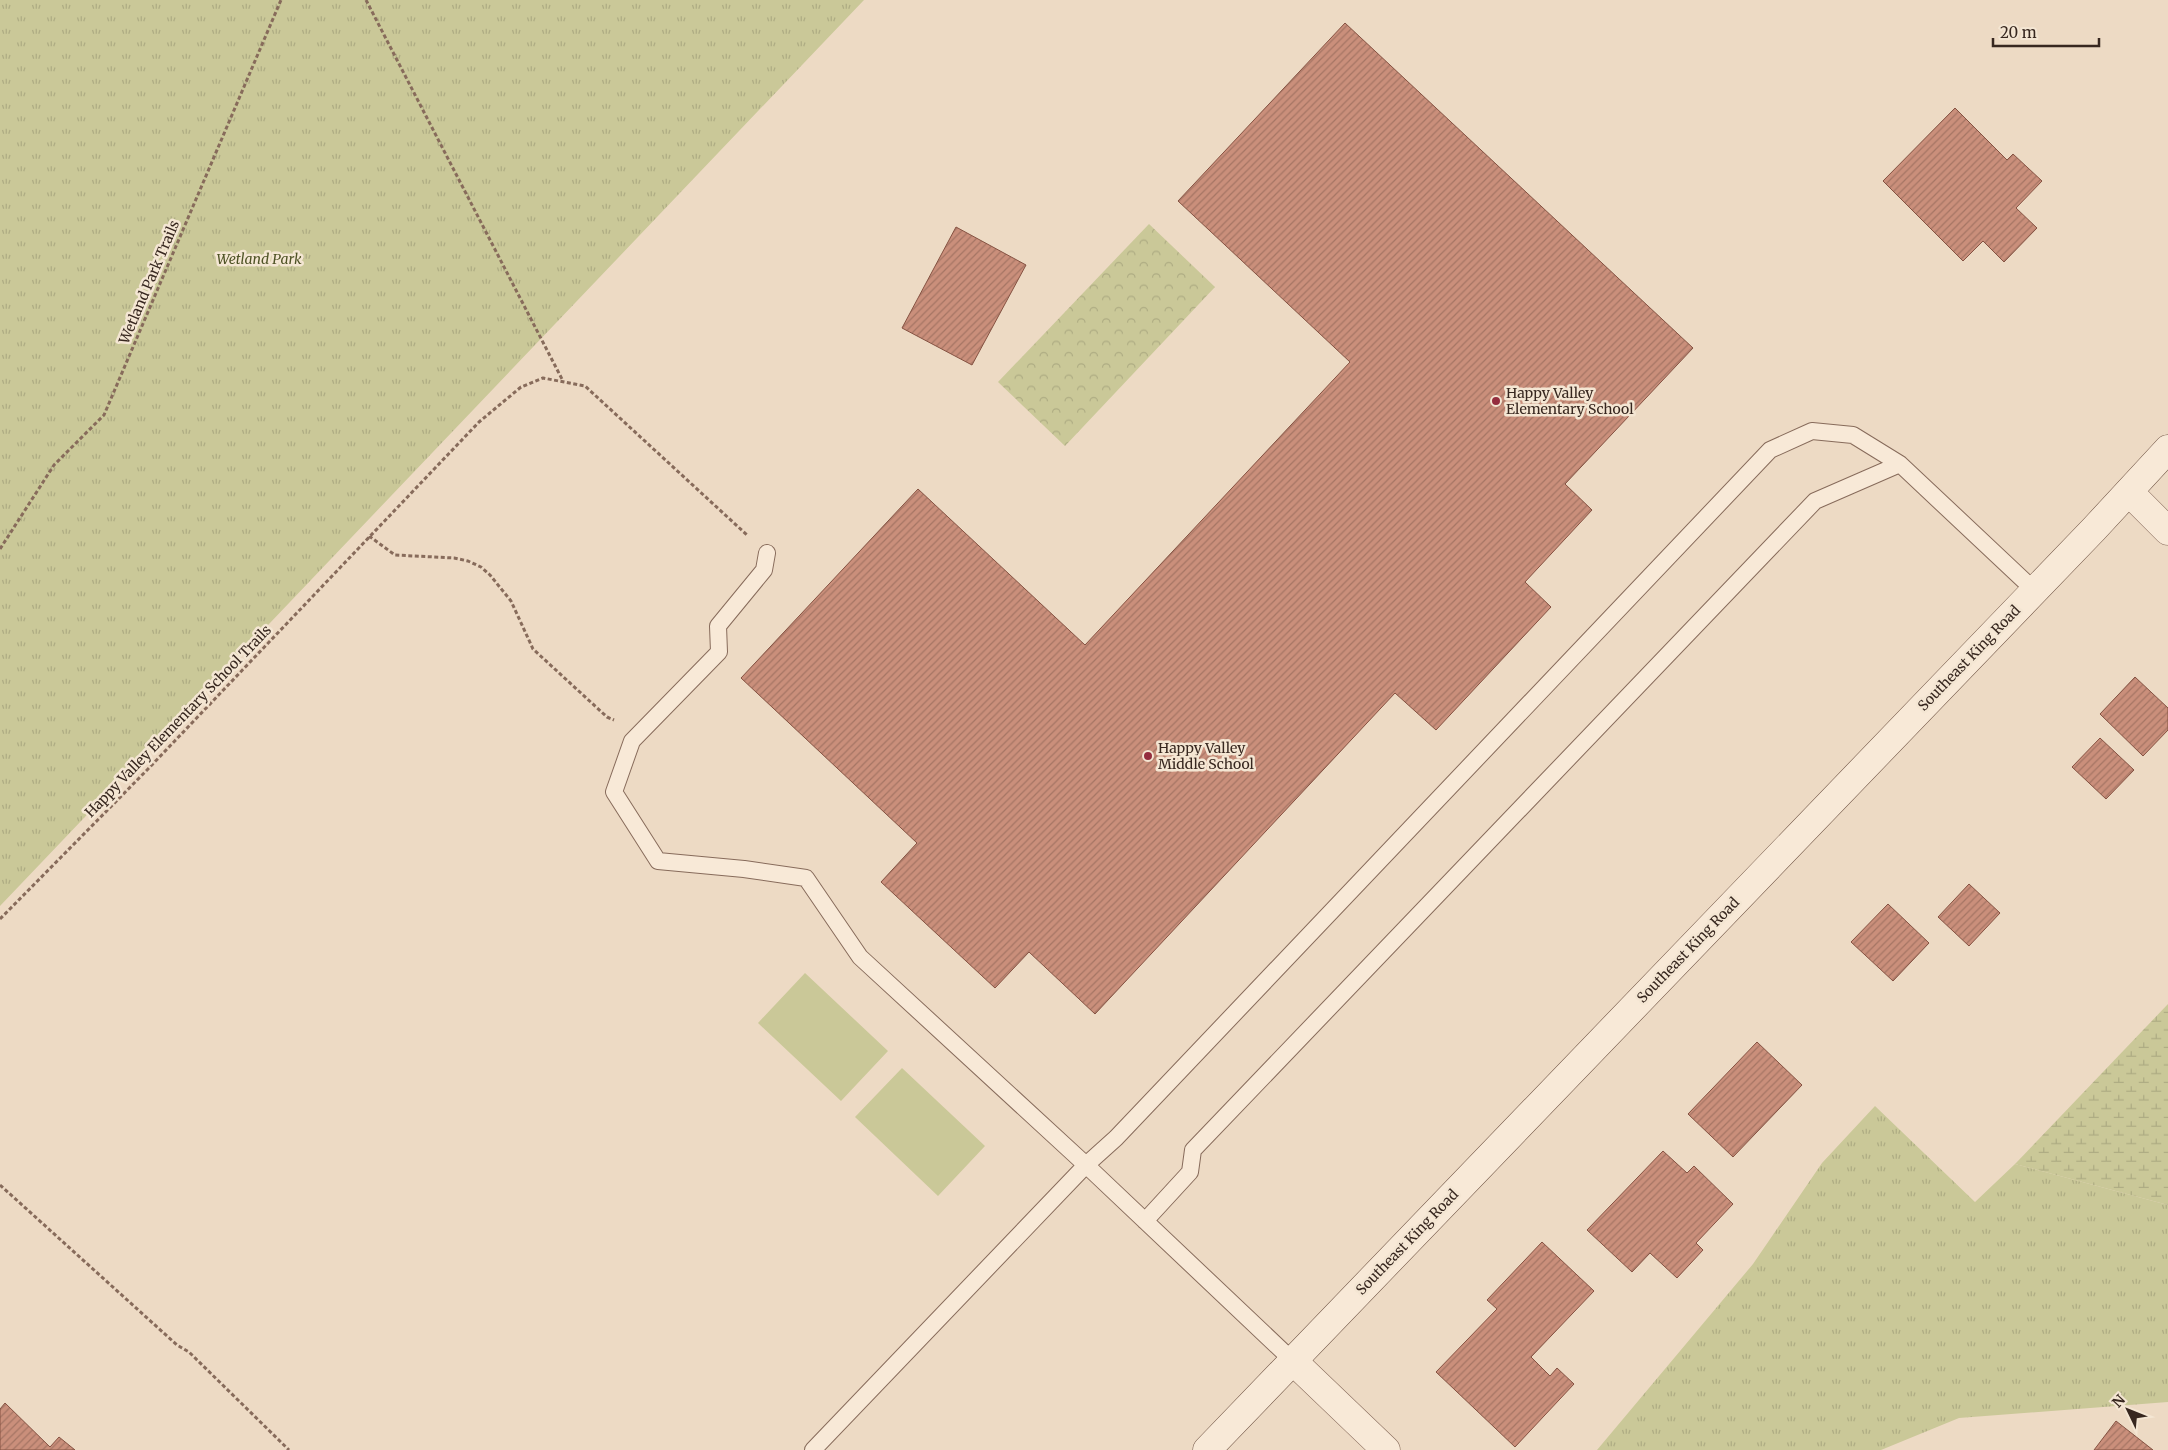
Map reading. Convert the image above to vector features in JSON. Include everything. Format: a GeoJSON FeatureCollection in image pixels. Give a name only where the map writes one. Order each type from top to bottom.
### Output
{"type":"FeatureCollection","features":[{"type":"Feature","properties":{"kind":"main road","name":"Southeast King Road"},"geometry":{"type":"LineString","coordinates":[[1207,1450],[2129,492],[2168,449]]}},
{"type":"Feature","properties":{"kind":"main road"},"geometry":{"type":"LineString","coordinates":[[2129,492],[2168,531]]}},
{"type":"Feature","properties":{"kind":"main road"},"geometry":{"type":"LineString","coordinates":[[1293,1361],[1386,1450]]}},
{"type":"Feature","properties":{"kind":"lane"},"geometry":{"type":"LineString","coordinates":[[813,1450],[1086,1165],[1130,1124],[1770,450],[1812,431],[1853,435],[1900,464],[2034,590]]}},
{"type":"Feature","properties":{"kind":"lane"},"geometry":{"type":"LineString","coordinates":[[1145,1221],[1190,1172],[1193,1150],[1815,501],[1900,464]]}},
{"type":"Feature","properties":{"kind":"lane"},"geometry":{"type":"LineString","coordinates":[[767,553],[764,570],[718,626],[718,652],[632,741],[614,792],[658,861],[744,869],[806,878],[860,957],[1086,1165],[1293,1361]]}},
{"type":"Feature","properties":{"kind":"path","name":"Wetland Park Trails"},"geometry":{"type":"LineString","coordinates":[[0,549],[54,466],[104,415],[281,0]]}},
{"type":"Feature","properties":{"kind":"path"},"geometry":{"type":"LineString","coordinates":[[366,0],[564,382]]}},
{"type":"Feature","properties":{"kind":"path","name":"Happy Valley Elementary School Trails"},"geometry":{"type":"LineString","coordinates":[[0,919],[155,762],[479,422],[521,387],[543,378],[585,386],[767,553]]}},
{"type":"Feature","properties":{"kind":"path"},"geometry":{"type":"LineString","coordinates":[[369,536],[395,555],[454,558],[468,561],[481,567],[511,601],[533,648],[607,717],[619,722],[632,741]]}},
{"type":"Feature","properties":{"kind":"path"},"geometry":{"type":"LineString","coordinates":[[0,1185],[177,1345],[189,1352],[288,1450]]}},
{"type":"Feature","properties":{"kind":"green space","name":"Wetland Park"},"geometry":{"type":"Polygon","coordinates":[[[0,0],[864,0],[0,906],[0,0]]]}},
{"type":"Feature","properties":{"kind":"green space"},"geometry":{"type":"Polygon","coordinates":[[[1149,224],[1215,287],[1065,446],[998,382],[1149,224]]]}},
{"type":"Feature","properties":{"kind":"green space"},"geometry":{"type":"Polygon","coordinates":[[[805,973],[888,1051],[841,1101],[758,1023],[805,973]]]}},
{"type":"Feature","properties":{"kind":"green space"},"geometry":{"type":"Polygon","coordinates":[[[2168,1004],[2168,1205],[2015,1164],[2168,1004]]]}},
{"type":"Feature","properties":{"kind":"green space"},"geometry":{"type":"Polygon","coordinates":[[[902,1068],[985,1146],[938,1196],[855,1117],[902,1068]]]}},
{"type":"Feature","properties":{"kind":"green space"},"geometry":{"type":"Polygon","coordinates":[[[1875,1106],[1975,1202],[2015,1164],[2168,1205],[2168,1402],[1959,1418],[1881,1450],[1597,1450],[1753,1264],[1822,1163],[1875,1106]]]}},
{"type":"Feature","properties":{"kind":"building"},"geometry":{"type":"Polygon","coordinates":[[[1345,23],[1693,348],[1565,484],[1592,510],[1525,582],[1551,607],[1436,730],[1395,693],[1095,1014],[1029,952],[995,988],[881,882],[917,843],[741,678],[918,489],[1085,645],[1350,362],[1178,201],[1345,23]]]}},
{"type":"Feature","properties":{"kind":"building"},"geometry":{"type":"Polygon","coordinates":[[[1955,108],[2007,160],[2013,154],[2042,181],[2016,208],[2037,228],[2004,262],[1983,241],[1963,261],[1883,181],[1955,108]]]}},
{"type":"Feature","properties":{"kind":"building"},"geometry":{"type":"Polygon","coordinates":[[[956,227],[1026,265],[972,365],[902,328],[956,227]]]}},
{"type":"Feature","properties":{"kind":"building"},"geometry":{"type":"Polygon","coordinates":[[[2135,677],[2168,708],[2168,730],[2143,756],[2100,714],[2135,677]]]}},
{"type":"Feature","properties":{"kind":"building"},"geometry":{"type":"Polygon","coordinates":[[[2100,738],[2134,770],[2106,799],[2072,767],[2100,738]]]}},
{"type":"Feature","properties":{"kind":"building"},"geometry":{"type":"Polygon","coordinates":[[[1969,884],[2000,913],[1969,946],[1938,917],[1969,884]]]}},
{"type":"Feature","properties":{"kind":"building"},"geometry":{"type":"Polygon","coordinates":[[[1888,904],[1929,943],[1893,981],[1851,942],[1888,904]]]}},
{"type":"Feature","properties":{"kind":"building"},"geometry":{"type":"Polygon","coordinates":[[[1757,1042],[1802,1085],[1733,1157],[1688,1114],[1757,1042]]]}},
{"type":"Feature","properties":{"kind":"building"},"geometry":{"type":"Polygon","coordinates":[[[1663,1151],[1687,1173],[1694,1166],[1733,1204],[1696,1243],[1703,1250],[1677,1278],[1650,1253],[1632,1272],[1587,1230],[1663,1151]]]}},
{"type":"Feature","properties":{"kind":"building"},"geometry":{"type":"Polygon","coordinates":[[[1542,1242],[1594,1291],[1531,1357],[1550,1376],[1557,1368],[1574,1384],[1515,1447],[1436,1372],[1497,1309],[1487,1300],[1542,1242]]]}},
{"type":"Feature","properties":{"kind":"building"},"geometry":{"type":"Polygon","coordinates":[[[5,1403],[50,1447],[59,1437],[75,1450],[0,1450],[0,1409],[5,1403]]]}},
{"type":"Feature","properties":{"kind":"building"},"geometry":{"type":"Polygon","coordinates":[[[2116,1421],[2153,1450],[2094,1450],[2116,1421]]]}},
{"type":"Feature","properties":{"kind":"place","name":"Happy Valley Elementary School"},"geometry":{"type":"Point","coordinates":[1496,401]}},
{"type":"Feature","properties":{"kind":"place","name":"Happy Valley Middle School"},"geometry":{"type":"Point","coordinates":[1148,756]}}]}
